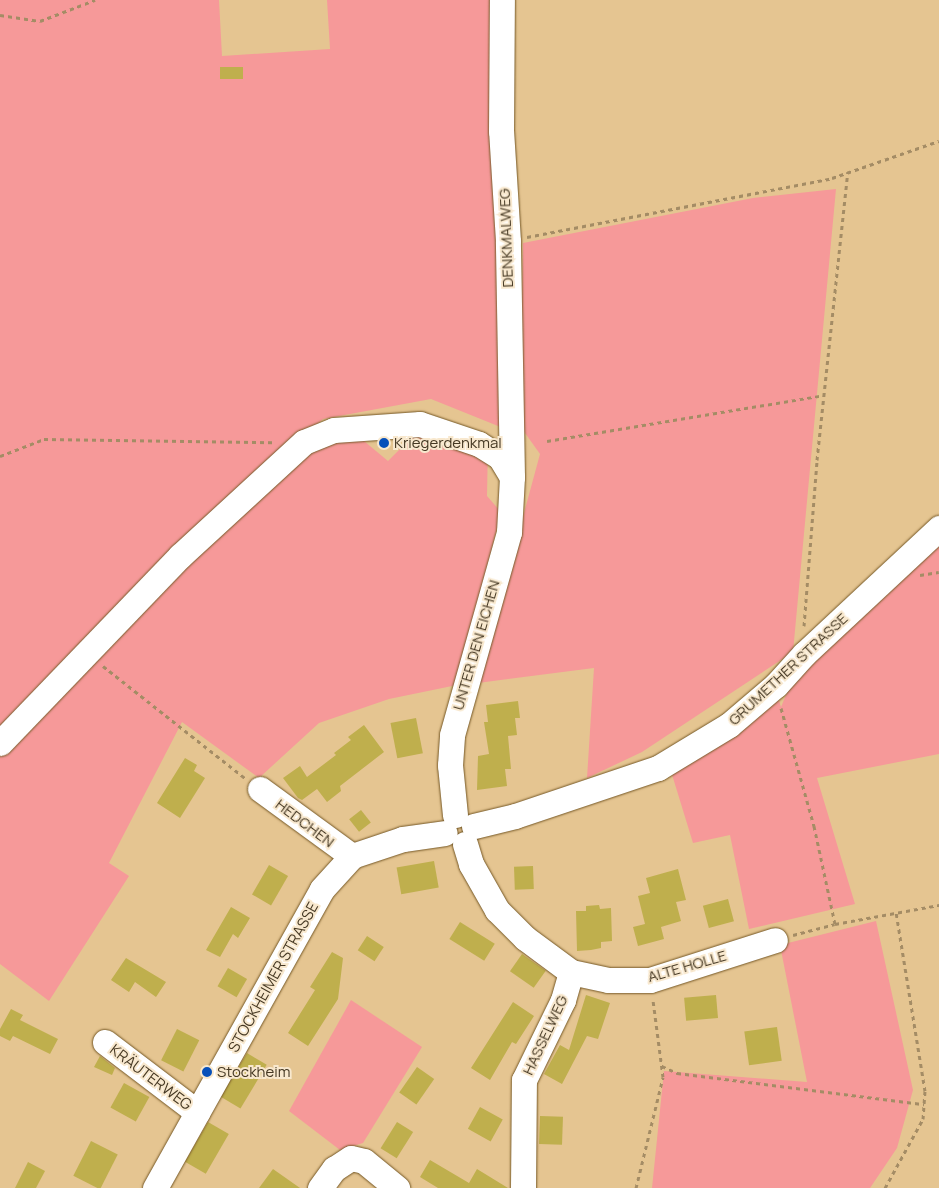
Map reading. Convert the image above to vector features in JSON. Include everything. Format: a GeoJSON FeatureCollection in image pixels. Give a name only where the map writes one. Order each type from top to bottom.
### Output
{"type":"FeatureCollection","features":[{"type":"Feature","properties":{"kind":"street","name":"DENKMALWEG"},"geometry":{"type":"LineString","coordinates":[[502,0],[501,130],[508,241],[512,477]]}},
{"type":"Feature","properties":{"kind":"street"},"geometry":{"type":"LineString","coordinates":[[0,743],[180,556],[304,442],[334,430],[420,424],[479,444],[500,457],[512,477]]}},
{"type":"Feature","properties":{"kind":"street","name":"UNTER DEN EICHEN"},"geometry":{"type":"LineString","coordinates":[[460,829],[450,765],[452,735],[509,532],[512,477]]}},
{"type":"Feature","properties":{"kind":"street","name":"GRUMETHER STRASSE"},"geometry":{"type":"LineString","coordinates":[[460,829],[531,811],[658,768],[729,725],[776,685],[804,654],[939,528]]}},
{"type":"Feature","properties":{"kind":"street","name":"HEDCHEN"},"geometry":{"type":"LineString","coordinates":[[260,789],[352,856]]}},
{"type":"Feature","properties":{"kind":"street"},"geometry":{"type":"LineString","coordinates":[[352,856],[403,840],[460,829]]}},
{"type":"Feature","properties":{"kind":"street","name":"ALTE HOLLE"},"geometry":{"type":"LineString","coordinates":[[460,829],[472,864],[497,910],[525,938],[571,972],[608,980],[650,980],[775,940]]}},
{"type":"Feature","properties":{"kind":"street","name":"STOCKHEIMER STRASSE"},"geometry":{"type":"LineString","coordinates":[[155,1188],[322,889],[352,856]]}},
{"type":"Feature","properties":{"kind":"street","name":"HASSELWEG"},"geometry":{"type":"LineString","coordinates":[[523,1188],[524,1080],[563,1000],[571,972]]}},
{"type":"Feature","properties":{"kind":"street","name":"KRÄUTERWEG"},"geometry":{"type":"LineString","coordinates":[[105,1042],[197,1112]]}},
{"type":"Feature","properties":{"kind":"street"},"geometry":{"type":"LineString","coordinates":[[320,1188],[334,1169],[351,1158],[364,1161],[397,1188]]}},
{"type":"Feature","properties":{"kind":"path"},"geometry":{"type":"LineString","coordinates":[[0,15],[40,21],[95,0]]}},
{"type":"Feature","properties":{"kind":"path"},"geometry":{"type":"LineString","coordinates":[[508,241],[848,172],[939,141]]}},
{"type":"Feature","properties":{"kind":"path"},"geometry":{"type":"LineString","coordinates":[[804,654],[824,395],[848,172]]}},
{"type":"Feature","properties":{"kind":"path"},"geometry":{"type":"LineString","coordinates":[[547,441],[824,395]]}},
{"type":"Feature","properties":{"kind":"path"},"geometry":{"type":"LineString","coordinates":[[0,456],[44,440],[304,442]]}},
{"type":"Feature","properties":{"kind":"path"},"geometry":{"type":"LineString","coordinates":[[86,652],[260,789]]}},
{"type":"Feature","properties":{"kind":"path"},"geometry":{"type":"LineString","coordinates":[[776,685],[814,826],[835,924]]}},
{"type":"Feature","properties":{"kind":"path"},"geometry":{"type":"LineString","coordinates":[[775,940],[835,924],[939,905]]}},
{"type":"Feature","properties":{"kind":"path"},"geometry":{"type":"LineString","coordinates":[[885,1188],[923,1119],[924,1104],[920,1058],[896,912]]}},
{"type":"Feature","properties":{"kind":"path"},"geometry":{"type":"LineString","coordinates":[[636,1188],[663,1077],[650,980]]}},
{"type":"Feature","properties":{"kind":"path"},"geometry":{"type":"LineString","coordinates":[[662,1066],[677,1073],[924,1104]]}},
{"type":"Feature","properties":{"kind":"shaded area"},"geometry":{"type":"Polygon","coordinates":[[[0,0],[219,0],[222,56],[330,49],[327,0],[495,0],[503,428],[431,399],[323,419],[216,510],[0,732],[0,0]]]}},
{"type":"Feature","properties":{"kind":"shaded area"},"geometry":{"type":"Polygon","coordinates":[[[836,189],[793,652],[642,752],[587,778],[594,668],[478,683],[540,454],[520,426],[523,243],[753,198],[836,189]]]}},
{"type":"Feature","properties":{"kind":"shaded area"},"geometry":{"type":"Polygon","coordinates":[[[430,419],[488,443],[487,496],[501,512],[457,685],[389,699],[319,723],[259,778],[182,722],[109,863],[129,876],[49,1001],[0,964],[0,756],[212,534],[334,430],[358,436],[388,461],[430,419]]]}},
{"type":"Feature","properties":{"kind":"shaded area"},"geometry":{"type":"Polygon","coordinates":[[[939,543],[939,754],[817,778],[855,904],[749,929],[730,835],[693,843],[670,768],[777,694],[781,707],[794,676],[939,543]]]}},
{"type":"Feature","properties":{"kind":"shaded area"},"geometry":{"type":"Polygon","coordinates":[[[876,921],[913,1090],[897,1148],[870,1188],[652,1188],[664,1071],[807,1082],[780,945],[876,921]]]}},
{"type":"Feature","properties":{"kind":"shaded area"},"geometry":{"type":"Polygon","coordinates":[[[351,1000],[422,1047],[363,1143],[340,1150],[289,1111],[351,1000]]]}},
{"type":"Feature","properties":{"kind":"building"},"geometry":{"type":"Polygon","coordinates":[[[220,67],[243,67],[243,79],[220,79],[220,67]]]}},
{"type":"Feature","properties":{"kind":"building"},"geometry":{"type":"Polygon","coordinates":[[[518,701],[520,718],[515,718],[517,735],[508,736],[511,769],[505,769],[507,786],[477,790],[478,756],[489,754],[484,722],[488,722],[486,705],[518,701]]]}},
{"type":"Feature","properties":{"kind":"building"},"geometry":{"type":"Polygon","coordinates":[[[416,718],[423,753],[397,758],[390,723],[416,718]]]}},
{"type":"Feature","properties":{"kind":"building"},"geometry":{"type":"Polygon","coordinates":[[[364,725],[384,752],[340,786],[341,791],[327,802],[317,789],[302,800],[298,798],[283,778],[300,766],[307,777],[336,755],[334,753],[351,740],[348,737],[364,725]]]}},
{"type":"Feature","properties":{"kind":"building"},"geometry":{"type":"Polygon","coordinates":[[[185,758],[197,765],[194,771],[205,778],[180,818],[157,803],[185,758]]]}},
{"type":"Feature","properties":{"kind":"building"},"geometry":{"type":"Polygon","coordinates":[[[361,810],[371,823],[359,832],[349,819],[361,810]]]}},
{"type":"Feature","properties":{"kind":"building"},"geometry":{"type":"Polygon","coordinates":[[[434,861],[439,888],[401,894],[397,868],[434,861]]]}},
{"type":"Feature","properties":{"kind":"building"},"geometry":{"type":"Polygon","coordinates":[[[269,865],[288,876],[271,905],[252,894],[269,865]]]}},
{"type":"Feature","properties":{"kind":"building"},"geometry":{"type":"Polygon","coordinates":[[[533,866],[534,889],[515,890],[514,867],[533,866]]]}},
{"type":"Feature","properties":{"kind":"building"},"geometry":{"type":"Polygon","coordinates":[[[678,869],[686,900],[676,902],[681,921],[661,927],[664,939],[638,946],[633,927],[645,924],[638,896],[650,893],[646,878],[678,869]]]}},
{"type":"Feature","properties":{"kind":"building"},"geometry":{"type":"Polygon","coordinates":[[[728,899],[734,921],[709,928],[703,906],[728,899]]]}},
{"type":"Feature","properties":{"kind":"building"},"geometry":{"type":"Polygon","coordinates":[[[599,905],[600,909],[611,908],[612,941],[601,942],[601,948],[577,951],[576,911],[586,911],[586,906],[599,905]]]}},
{"type":"Feature","properties":{"kind":"building"},"geometry":{"type":"Polygon","coordinates":[[[231,907],[250,918],[238,938],[233,934],[220,957],[206,950],[231,907]]]}},
{"type":"Feature","properties":{"kind":"building"},"geometry":{"type":"Polygon","coordinates":[[[460,922],[495,944],[484,961],[449,939],[460,922]]]}},
{"type":"Feature","properties":{"kind":"building"},"geometry":{"type":"Polygon","coordinates":[[[367,936],[384,947],[375,961],[358,950],[367,936]]]}},
{"type":"Feature","properties":{"kind":"building"},"geometry":{"type":"Polygon","coordinates":[[[332,952],[343,958],[338,999],[308,1046],[288,1033],[315,990],[310,987],[332,952]]]}},
{"type":"Feature","properties":{"kind":"building"},"geometry":{"type":"Polygon","coordinates":[[[522,954],[546,971],[534,988],[510,971],[522,954]]]}},
{"type":"Feature","properties":{"kind":"building"},"geometry":{"type":"Polygon","coordinates":[[[126,958],[166,982],[156,997],[135,982],[129,992],[111,980],[126,958]]]}},
{"type":"Feature","properties":{"kind":"building"},"geometry":{"type":"Polygon","coordinates":[[[228,968],[247,979],[237,997],[218,986],[228,968]]]}},
{"type":"Feature","properties":{"kind":"building"},"geometry":{"type":"Polygon","coordinates":[[[586,995],[610,1003],[598,1039],[587,1036],[562,1084],[544,1074],[560,1045],[569,1050],[586,995]]]}},
{"type":"Feature","properties":{"kind":"building"},"geometry":{"type":"Polygon","coordinates":[[[716,995],[718,1018],[686,1021],[684,998],[716,995]]]}},
{"type":"Feature","properties":{"kind":"building"},"geometry":{"type":"Polygon","coordinates":[[[513,1002],[534,1016],[516,1044],[512,1042],[490,1080],[471,1068],[513,1002]]]}},
{"type":"Feature","properties":{"kind":"building"},"geometry":{"type":"Polygon","coordinates":[[[11,1009],[23,1015],[20,1020],[58,1039],[50,1054],[13,1036],[10,1041],[0,1036],[0,1029],[11,1009]]]}},
{"type":"Feature","properties":{"kind":"building"},"geometry":{"type":"Polygon","coordinates":[[[777,1027],[782,1061],[749,1065],[744,1032],[777,1027]]]}},
{"type":"Feature","properties":{"kind":"building"},"geometry":{"type":"Polygon","coordinates":[[[177,1029],[199,1040],[183,1072],[161,1060],[177,1029]]]}},
{"type":"Feature","properties":{"kind":"building"},"geometry":{"type":"Polygon","coordinates":[[[247,1053],[267,1065],[240,1109],[221,1097],[247,1053]]]}},
{"type":"Feature","properties":{"kind":"building"},"geometry":{"type":"Polygon","coordinates":[[[100,1056],[115,1068],[112,1075],[94,1067],[100,1056]]]}},
{"type":"Feature","properties":{"kind":"building"},"geometry":{"type":"Polygon","coordinates":[[[417,1067],[434,1079],[416,1104],[399,1092],[417,1067]]]}},
{"type":"Feature","properties":{"kind":"building"},"geometry":{"type":"Polygon","coordinates":[[[124,1083],[149,1097],[136,1122],[110,1107],[124,1083]]]}},
{"type":"Feature","properties":{"kind":"building"},"geometry":{"type":"Polygon","coordinates":[[[480,1107],[503,1120],[491,1141],[468,1129],[480,1107]]]}},
{"type":"Feature","properties":{"kind":"building"},"geometry":{"type":"Polygon","coordinates":[[[540,1116],[563,1117],[562,1145],[539,1144],[540,1116]]]}},
{"type":"Feature","properties":{"kind":"building"},"geometry":{"type":"Polygon","coordinates":[[[208,1122],[229,1134],[206,1174],[185,1162],[208,1122]]]}},
{"type":"Feature","properties":{"kind":"building"},"geometry":{"type":"Polygon","coordinates":[[[397,1122],[413,1132],[397,1158],[381,1148],[397,1122]]]}},
{"type":"Feature","properties":{"kind":"building"},"geometry":{"type":"Polygon","coordinates":[[[91,1141],[118,1155],[101,1188],[73,1176],[91,1141]]]}},
{"type":"Feature","properties":{"kind":"building"},"geometry":{"type":"Polygon","coordinates":[[[430,1160],[469,1183],[477,1169],[508,1188],[438,1188],[420,1177],[430,1160]]]}},
{"type":"Feature","properties":{"kind":"building"},"geometry":{"type":"Polygon","coordinates":[[[28,1162],[45,1171],[36,1188],[15,1188],[28,1162]]]}},
{"type":"Feature","properties":{"kind":"building"},"geometry":{"type":"Polygon","coordinates":[[[273,1169],[300,1188],[259,1188],[273,1169]]]}},
{"type":"Feature","properties":{"kind":"place","name":"Kriegerdenkmal"},"geometry":{"type":"Point","coordinates":[384,443]}},
{"type":"Feature","properties":{"kind":"place","name":"Stockheim"},"geometry":{"type":"Point","coordinates":[207,1072]}}]}
